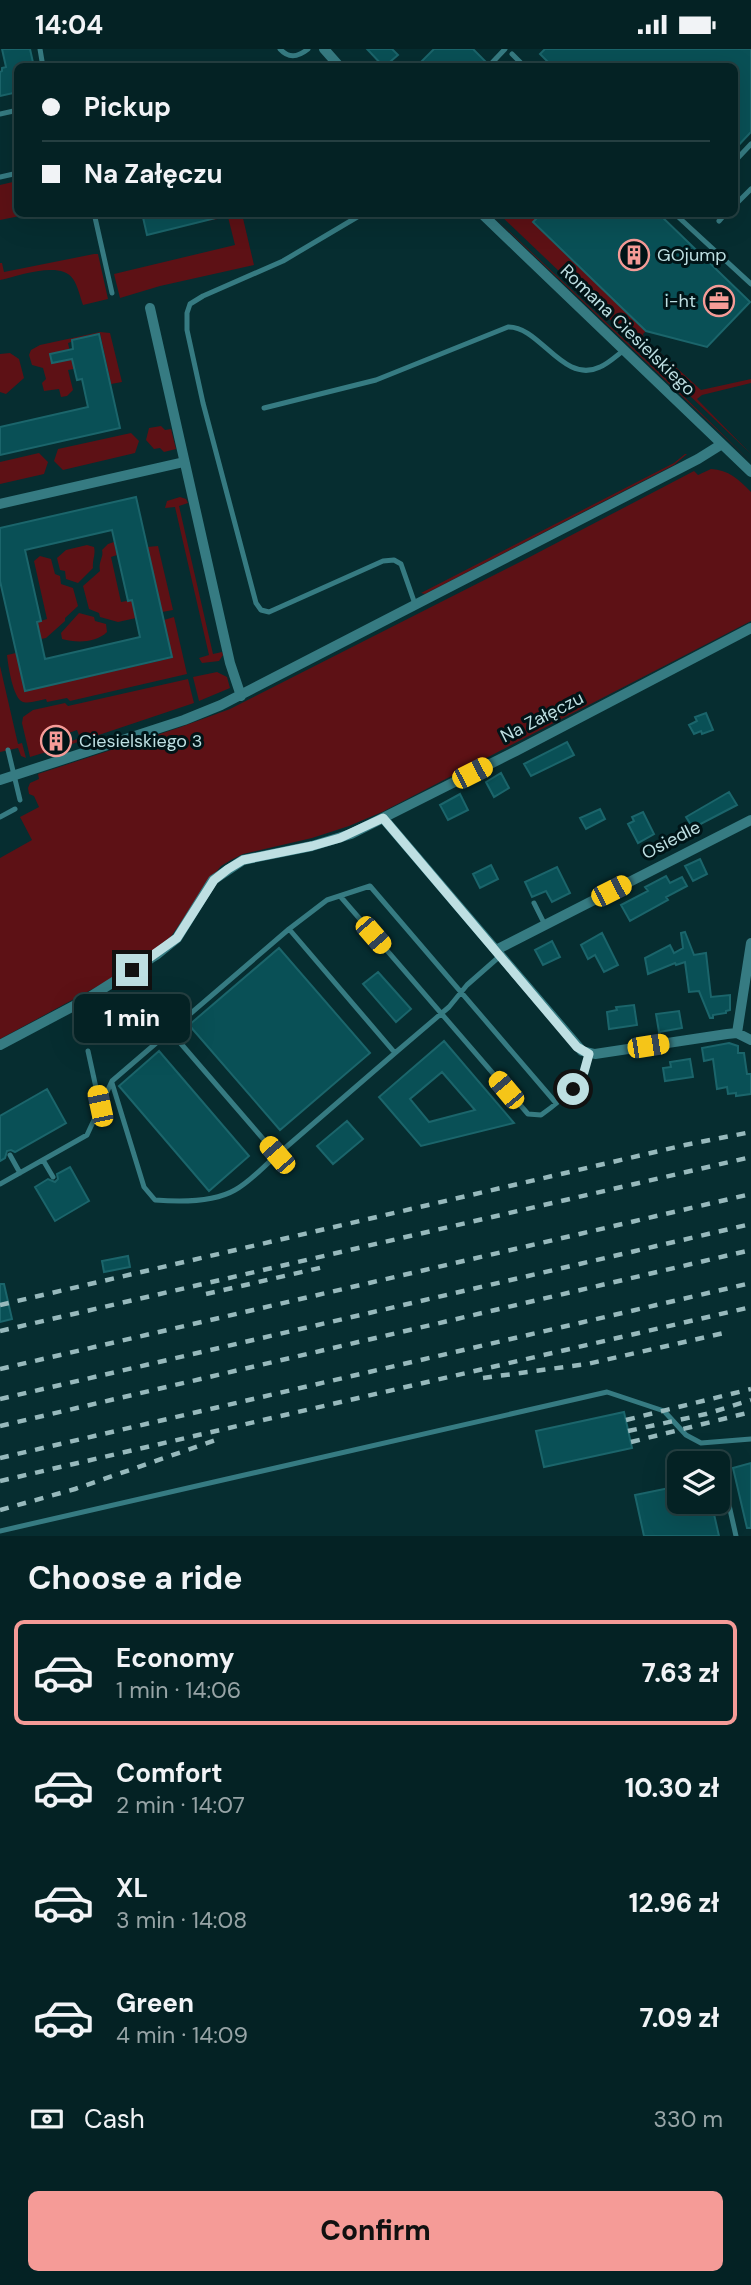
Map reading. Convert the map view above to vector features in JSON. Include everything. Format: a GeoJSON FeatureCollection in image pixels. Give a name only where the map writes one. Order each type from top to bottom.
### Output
{"type":"FeatureCollection","features":[{"type":"Feature","properties":{"kind":"street"},"geometry":{"type":"LineString","coordinates":[[324,49],[336,63]]}},
{"type":"Feature","properties":{"kind":"street","name":"Romana Ciesielskiego"},"geometry":{"type":"LineString","coordinates":[[485,217],[751,472]]}},
{"type":"Feature","properties":{"kind":"street"},"geometry":{"type":"LineString","coordinates":[[149,308],[234,682],[241,696]]}},
{"type":"Feature","properties":{"kind":"street"},"geometry":{"type":"LineString","coordinates":[[0,780],[184,720],[241,696],[711,453],[722,444]]}},
{"type":"Feature","properties":{"kind":"street"},"geometry":{"type":"LineString","coordinates":[[0,504],[184,462]]}},
{"type":"Feature","properties":{"kind":"street","name":"Na Załęczu"},"geometry":{"type":"LineString","coordinates":[[0,1045],[85,1000],[156,955],[177,938],[214,880],[235,864],[351,834],[751,628]]}},
{"type":"Feature","properties":{"kind":"street"},"geometry":{"type":"LineString","coordinates":[[383,818],[577,1047],[589,1054],[737,1033],[751,1040]]}},
{"type":"Feature","properties":{"kind":"street","name":"Osiedle"},"geometry":{"type":"LineString","coordinates":[[498,953],[545,925],[751,820]]}},
{"type":"Feature","properties":{"kind":"street"},"geometry":{"type":"LineString","coordinates":[[737,1033],[751,943]]}},
{"type":"Feature","properties":{"kind":"lane"},"geometry":{"type":"LineString","coordinates":[[280,49],[289,56],[294,56],[308,49]]}},
{"type":"Feature","properties":{"kind":"lane"},"geometry":{"type":"LineString","coordinates":[[492,63],[505,49],[514,51]]}},
{"type":"Feature","properties":{"kind":"lane"},"geometry":{"type":"LineString","coordinates":[[738,158],[751,144]]}},
{"type":"Feature","properties":{"kind":"lane"},"geometry":{"type":"LineString","coordinates":[[738,202],[751,189]]}},
{"type":"Feature","properties":{"kind":"lane"},"geometry":{"type":"LineString","coordinates":[[94,217],[112,293]]}},
{"type":"Feature","properties":{"kind":"lane"},"geometry":{"type":"LineString","coordinates":[[357,217],[283,261],[202,296],[190,304],[187,330],[203,404],[256,603],[261,610],[269,611],[383,561],[394,561],[401,565],[416,606]]}},
{"type":"Feature","properties":{"kind":"lane"},"geometry":{"type":"LineString","coordinates":[[719,221],[722,217]]}},
{"type":"Feature","properties":{"kind":"lane"},"geometry":{"type":"LineString","coordinates":[[680,219],[748,277],[751,284]]}},
{"type":"Feature","properties":{"kind":"lane"},"geometry":{"type":"LineString","coordinates":[[264,408],[376,380],[508,327],[523,329],[557,359],[587,370],[600,368],[624,350]]}},
{"type":"Feature","properties":{"kind":"lane"},"geometry":{"type":"LineString","coordinates":[[8,751],[20,800]]}},
{"type":"Feature","properties":{"kind":"lane"},"geometry":{"type":"LineString","coordinates":[[0,817],[15,809]]}},
{"type":"Feature","properties":{"kind":"lane"},"geometry":{"type":"LineString","coordinates":[[0,1184],[87,1135],[112,1081],[289,929],[321,904],[370,886],[556,1103]]}},
{"type":"Feature","properties":{"kind":"lane"},"geometry":{"type":"LineString","coordinates":[[340,896],[525,1112],[541,1115],[556,1103],[579,1081],[589,1054]]}},
{"type":"Feature","properties":{"kind":"lane"},"geometry":{"type":"LineString","coordinates":[[534,903],[545,925]]}},
{"type":"Feature","properties":{"kind":"lane"},"geometry":{"type":"LineString","coordinates":[[289,929],[395,1053]]}},
{"type":"Feature","properties":{"kind":"lane"},"geometry":{"type":"LineString","coordinates":[[112,1081],[144,1187],[150,1196],[155,1199],[205,1198],[228,1193],[240,1187],[441,1014],[498,953]]}},
{"type":"Feature","properties":{"kind":"lane"},"geometry":{"type":"LineString","coordinates":[[170,1031],[277,1155]]}},
{"type":"Feature","properties":{"kind":"lane"},"geometry":{"type":"LineString","coordinates":[[88,1051],[100,1106]]}},
{"type":"Feature","properties":{"kind":"lane"},"geometry":{"type":"LineString","coordinates":[[10,1155],[20,1173]]}},
{"type":"Feature","properties":{"kind":"lane"},"geometry":{"type":"LineString","coordinates":[[43,1160],[53,1177]]}},
{"type":"Feature","properties":{"kind":"lane"},"geometry":{"type":"LineString","coordinates":[[0,1531],[607,1392],[664,1411],[686,1436],[701,1443],[751,1439]]}},
{"type":"Feature","properties":{"kind":"lane"},"geometry":{"type":"LineString","coordinates":[[730,1509],[736,1536]]}},
{"type":"Feature","properties":{"kind":"shaded area"},"geometry":{"type":"Polygon","coordinates":[[[14,182],[15,217],[0,220],[0,185],[14,182]]]}},
{"type":"Feature","properties":{"kind":"shaded area"},"geometry":{"type":"Polygon","coordinates":[[[206,217],[228,217],[207,221],[206,217]]]}},
{"type":"Feature","properties":{"kind":"shaded area"},"geometry":{"type":"Polygon","coordinates":[[[228,217],[243,217],[254,265],[120,298],[114,274],[235,245],[228,217]]]}},
{"type":"Feature","properties":{"kind":"shaded area"},"geometry":{"type":"Polygon","coordinates":[[[494,217],[751,462],[523,245],[494,217]]]}},
{"type":"Feature","properties":{"kind":"shaded area"},"geometry":{"type":"Polygon","coordinates":[[[502,217],[539,217],[534,222],[646,331],[644,338],[701,390],[751,379],[751,383],[702,395],[697,399],[751,454],[502,217]]]}},
{"type":"Feature","properties":{"kind":"shaded area"},"geometry":{"type":"Polygon","coordinates":[[[98,254],[108,299],[83,305],[73,279],[67,273],[59,271],[39,271],[0,280],[0,263],[4,272],[98,254]]]}},
{"type":"Feature","properties":{"kind":"shaded area"},"geometry":{"type":"Polygon","coordinates":[[[100,332],[110,333],[122,382],[111,384],[100,333],[68,343],[74,369],[68,370],[73,390],[67,396],[61,397],[59,389],[44,391],[42,383],[46,379],[43,368],[32,365],[29,355],[31,350],[40,345],[100,332]]]}},
{"type":"Feature","properties":{"kind":"shaded area"},"geometry":{"type":"Polygon","coordinates":[[[10,353],[19,359],[24,378],[6,394],[0,392],[0,354],[10,353]]]}},
{"type":"Feature","properties":{"kind":"shaded area"},"geometry":{"type":"Polygon","coordinates":[[[161,426],[165,430],[171,429],[176,449],[164,452],[160,448],[154,449],[146,440],[149,428],[161,426]]]}},
{"type":"Feature","properties":{"kind":"shaded area"},"geometry":{"type":"Polygon","coordinates":[[[131,433],[139,441],[135,453],[63,470],[54,461],[58,449],[131,433]]]}},
{"type":"Feature","properties":{"kind":"shaded area"},"geometry":{"type":"Polygon","coordinates":[[[39,453],[48,462],[44,474],[0,484],[0,462],[39,453]]]}},
{"type":"Feature","properties":{"kind":"shaded area"},"geometry":{"type":"Polygon","coordinates":[[[685,454],[674,465],[425,594],[421,593],[674,463],[685,454]]]}},
{"type":"Feature","properties":{"kind":"shaded area"},"geometry":{"type":"Polygon","coordinates":[[[711,469],[733,476],[751,492],[751,621],[382,812],[312,838],[243,854],[231,860],[221,866],[209,881],[168,941],[124,972],[0,1039],[0,858],[32,840],[20,817],[39,807],[34,796],[29,794],[28,788],[30,783],[39,779],[38,774],[230,709],[694,471],[698,475],[711,469]]]}},
{"type":"Feature","properties":{"kind":"shaded area"},"geometry":{"type":"Polygon","coordinates":[[[180,497],[188,503],[179,506],[213,654],[222,652],[223,655],[219,661],[202,663],[199,658],[209,655],[175,507],[165,508],[167,501],[180,497]]]}},
{"type":"Feature","properties":{"kind":"shaded area"},"geometry":{"type":"Polygon","coordinates":[[[114,542],[117,555],[111,557],[121,602],[132,600],[136,618],[118,622],[100,617],[99,613],[89,609],[83,586],[100,571],[102,550],[114,542]]]}},
{"type":"Feature","properties":{"kind":"shaded area"},"geometry":{"type":"Polygon","coordinates":[[[87,545],[94,547],[93,568],[78,583],[66,579],[65,571],[60,570],[57,558],[66,550],[87,545]]]}},
{"type":"Feature","properties":{"kind":"shaded area"},"geometry":{"type":"Polygon","coordinates":[[[158,546],[173,610],[162,612],[147,547],[158,546]]]}},
{"type":"Feature","properties":{"kind":"shaded area"},"geometry":{"type":"Polygon","coordinates":[[[40,556],[51,559],[61,584],[73,588],[78,606],[46,638],[41,639],[37,622],[47,619],[34,561],[40,556]]]}},
{"type":"Feature","properties":{"kind":"shaded area"},"geometry":{"type":"Polygon","coordinates":[[[79,613],[106,624],[107,632],[86,641],[62,639],[61,633],[79,613]]]}},
{"type":"Feature","properties":{"kind":"shaded area"},"geometry":{"type":"Polygon","coordinates":[[[174,617],[187,674],[70,701],[67,698],[47,702],[46,699],[23,702],[16,695],[7,655],[16,653],[25,691],[172,658],[164,620],[174,617]]]}},
{"type":"Feature","properties":{"kind":"shaded area"},"geometry":{"type":"Polygon","coordinates":[[[0,666],[18,744],[22,743],[26,758],[21,756],[18,748],[0,752],[0,666]]]}},
{"type":"Feature","properties":{"kind":"shaded area"},"geometry":{"type":"Polygon","coordinates":[[[217,672],[227,677],[230,688],[199,701],[193,677],[217,672]]]}},
{"type":"Feature","properties":{"kind":"shaded area"},"geometry":{"type":"Polygon","coordinates":[[[188,679],[194,703],[69,745],[69,742],[80,738],[77,730],[47,741],[49,748],[65,743],[66,746],[30,757],[22,723],[23,717],[33,710],[65,703],[68,706],[188,679]]]}},
{"type":"Feature","properties":{"kind":"building"},"geometry":{"type":"Polygon","coordinates":[[[2,49],[30,49],[33,63],[14,63],[14,93],[0,96],[0,72],[6,67],[2,49]]]}},
{"type":"Feature","properties":{"kind":"building"},"geometry":{"type":"Polygon","coordinates":[[[367,49],[392,49],[398,55],[389,63],[380,63],[367,49]]]}},
{"type":"Feature","properties":{"kind":"building"},"geometry":{"type":"Polygon","coordinates":[[[434,49],[473,49],[485,61],[483,63],[420,63],[434,49]]]}},
{"type":"Feature","properties":{"kind":"building"},"geometry":{"type":"Polygon","coordinates":[[[545,49],[751,49],[751,132],[738,146],[738,63],[549,63],[540,54],[545,49]]]}},
{"type":"Feature","properties":{"kind":"building"},"geometry":{"type":"Polygon","coordinates":[[[143,217],[220,217],[147,235],[143,217]]]}},
{"type":"Feature","properties":{"kind":"building","name":"GOjump"},"geometry":{"type":"Polygon","coordinates":[[[538,217],[662,217],[750,302],[707,347],[646,331],[533,222],[538,217]]]}},
{"type":"Feature","properties":{"kind":"building"},"geometry":{"type":"Polygon","coordinates":[[[99,334],[120,428],[0,455],[0,427],[88,407],[82,379],[77,380],[72,359],[52,363],[50,354],[73,349],[72,340],[99,334]]]}},
{"type":"Feature","properties":{"kind":"building"},"geometry":{"type":"Polygon","coordinates":[[[136,497],[172,657],[25,691],[0,581],[0,528],[136,497]],[[112,530],[25,550],[41,621],[37,622],[45,659],[140,637],[132,600],[128,601],[112,530]]]}},
{"type":"Feature","properties":{"kind":"building"},"geometry":{"type":"Polygon","coordinates":[[[706,713],[713,730],[694,734],[689,725],[697,721],[695,717],[706,713]]]}},
{"type":"Feature","properties":{"kind":"building"},"geometry":{"type":"Polygon","coordinates":[[[567,742],[574,755],[531,776],[524,764],[567,742]]]}},
{"type":"Feature","properties":{"kind":"building"},"geometry":{"type":"Polygon","coordinates":[[[501,773],[509,788],[494,797],[486,782],[501,773]]]}},
{"type":"Feature","properties":{"kind":"building"},"geometry":{"type":"Polygon","coordinates":[[[729,792],[737,805],[693,828],[686,817],[729,792]]]}},
{"type":"Feature","properties":{"kind":"building"},"geometry":{"type":"Polygon","coordinates":[[[460,794],[468,810],[448,820],[440,805],[460,794]]]}},
{"type":"Feature","properties":{"kind":"building"},"geometry":{"type":"Polygon","coordinates":[[[600,809],[605,819],[586,829],[580,818],[600,809]]]}},
{"type":"Feature","properties":{"kind":"building"},"geometry":{"type":"Polygon","coordinates":[[[643,812],[654,834],[638,843],[628,824],[634,821],[632,817],[643,812]]]}},
{"type":"Feature","properties":{"kind":"building"},"geometry":{"type":"Polygon","coordinates":[[[700,859],[707,874],[693,881],[685,866],[700,859]]]}},
{"type":"Feature","properties":{"kind":"building"},"geometry":{"type":"Polygon","coordinates":[[[491,865],[498,879],[480,888],[473,874],[491,865]]]}},
{"type":"Feature","properties":{"kind":"building"},"geometry":{"type":"Polygon","coordinates":[[[557,867],[570,893],[552,902],[546,891],[532,897],[525,882],[557,867]]]}},
{"type":"Feature","properties":{"kind":"building"},"geometry":{"type":"Polygon","coordinates":[[[666,876],[670,883],[682,877],[687,886],[630,921],[621,905],[648,891],[645,887],[666,876]]]}},
{"type":"Feature","properties":{"kind":"building"},"geometry":{"type":"Polygon","coordinates":[[[685,932],[694,955],[706,953],[711,997],[730,995],[730,1010],[726,1013],[710,1018],[699,991],[689,992],[685,962],[675,963],[648,974],[645,958],[670,945],[674,953],[683,948],[681,933],[685,932]]]}},
{"type":"Feature","properties":{"kind":"building"},"geometry":{"type":"Polygon","coordinates":[[[602,933],[618,965],[604,972],[595,955],[588,959],[581,945],[602,933]]]}},
{"type":"Feature","properties":{"kind":"building"},"geometry":{"type":"Polygon","coordinates":[[[552,941],[560,957],[543,965],[535,950],[552,941]]]}},
{"type":"Feature","properties":{"kind":"building"},"geometry":{"type":"Polygon","coordinates":[[[279,948],[370,1053],[280,1130],[189,1025],[279,948]]]}},
{"type":"Feature","properties":{"kind":"building"},"geometry":{"type":"Polygon","coordinates":[[[378,972],[411,1009],[396,1022],[363,984],[378,972]]]}},
{"type":"Feature","properties":{"kind":"building"},"geometry":{"type":"Polygon","coordinates":[[[634,1005],[637,1025],[609,1029],[607,1012],[617,1010],[616,1007],[634,1005]]]}},
{"type":"Feature","properties":{"kind":"building"},"geometry":{"type":"Polygon","coordinates":[[[679,1011],[682,1028],[659,1032],[656,1014],[679,1011]]]}},
{"type":"Feature","properties":{"kind":"building"},"geometry":{"type":"Polygon","coordinates":[[[444,1041],[514,1123],[421,1146],[379,1097],[444,1041]],[[442,1072],[410,1099],[429,1122],[475,1110],[442,1072]]]}},
{"type":"Feature","properties":{"kind":"building"},"geometry":{"type":"Polygon","coordinates":[[[729,1043],[738,1046],[738,1053],[744,1053],[747,1074],[751,1074],[751,1094],[736,1096],[736,1093],[728,1094],[727,1087],[717,1089],[713,1059],[704,1061],[702,1048],[729,1043]]]}},
{"type":"Feature","properties":{"kind":"building"},"geometry":{"type":"Polygon","coordinates":[[[159,1051],[249,1156],[209,1191],[119,1086],[159,1051]]]}},
{"type":"Feature","properties":{"kind":"building"},"geometry":{"type":"Polygon","coordinates":[[[690,1059],[693,1077],[665,1081],[663,1068],[671,1067],[670,1062],[690,1059]]]}},
{"type":"Feature","properties":{"kind":"building"},"geometry":{"type":"Polygon","coordinates":[[[47,1089],[66,1123],[15,1152],[7,1151],[5,1158],[0,1161],[0,1116],[47,1089]]]}},
{"type":"Feature","properties":{"kind":"building"},"geometry":{"type":"Polygon","coordinates":[[[347,1121],[363,1139],[333,1164],[317,1146],[347,1121]]]}},
{"type":"Feature","properties":{"kind":"building"},"geometry":{"type":"Polygon","coordinates":[[[70,1167],[89,1201],[55,1221],[35,1187],[48,1179],[55,1182],[58,1179],[57,1174],[70,1167]]]}},
{"type":"Feature","properties":{"kind":"building"},"geometry":{"type":"Polygon","coordinates":[[[128,1256],[130,1267],[104,1272],[102,1261],[128,1256]]]}},
{"type":"Feature","properties":{"kind":"building"},"geometry":{"type":"Polygon","coordinates":[[[0,1284],[4,1284],[12,1319],[0,1322],[0,1284]]]}},
{"type":"Feature","properties":{"kind":"building"},"geometry":{"type":"Polygon","coordinates":[[[624,1412],[632,1448],[544,1467],[536,1431],[624,1412]]]}},
{"type":"Feature","properties":{"kind":"building"},"geometry":{"type":"Polygon","coordinates":[[[751,1463],[751,1528],[747,1528],[733,1468],[751,1463]]]}},
{"type":"Feature","properties":{"kind":"building"},"geometry":{"type":"Polygon","coordinates":[[[667,1488],[667,1514],[714,1514],[719,1536],[644,1536],[635,1495],[667,1488]]]}},
{"type":"Feature","properties":{"kind":"railway"},"geometry":{"type":"LineString","coordinates":[[0,1305],[685,1145],[751,1132]]}},
{"type":"Feature","properties":{"kind":"railway"},"geometry":{"type":"LineString","coordinates":[[0,1331],[751,1157]]}},
{"type":"Feature","properties":{"kind":"railway"},"geometry":{"type":"LineString","coordinates":[[0,1369],[751,1194]]}},
{"type":"Feature","properties":{"kind":"railway"},"geometry":{"type":"LineString","coordinates":[[0,1399],[751,1224]]}},
{"type":"Feature","properties":{"kind":"railway"},"geometry":{"type":"LineString","coordinates":[[0,1426],[751,1250]]}},
{"type":"Feature","properties":{"kind":"railway"},"geometry":{"type":"LineString","coordinates":[[206,1294],[328,1266]]}},
{"type":"Feature","properties":{"kind":"railway"},"geometry":{"type":"LineString","coordinates":[[0,1458],[751,1283]]}},
{"type":"Feature","properties":{"kind":"railway"},"geometry":{"type":"LineString","coordinates":[[0,1481],[751,1307]]}},
{"type":"Feature","properties":{"kind":"railway"},"geometry":{"type":"LineString","coordinates":[[483,1378],[587,1364],[724,1333]]}},
{"type":"Feature","properties":{"kind":"railway"},"geometry":{"type":"LineString","coordinates":[[626,1420],[751,1389]]}},
{"type":"Feature","properties":{"kind":"railway"},"geometry":{"type":"LineString","coordinates":[[628,1431],[706,1414],[751,1400]]}},
{"type":"Feature","properties":{"kind":"railway"},"geometry":{"type":"LineString","coordinates":[[631,1442],[751,1412]]}},
{"type":"Feature","properties":{"kind":"railway"},"geometry":{"type":"LineString","coordinates":[[0,1510],[75,1489],[216,1440]]}},
{"type":"Feature","properties":{"kind":"place","name":"GOjump"},"geometry":{"type":"Point","coordinates":[634,255]}},
{"type":"Feature","properties":{"kind":"place","name":"i-ht"},"geometry":{"type":"Point","coordinates":[719,301]}},
{"type":"Feature","properties":{"kind":"place","name":"Ciesielskiego 3"},"geometry":{"type":"Point","coordinates":[56,741]}},
{"type":"Feature","properties":{"kind":"route"},"geometry":{"type":"LineString","coordinates":[[132,970],[177,938],[214,880],[228,869],[243,860],[340,838],[383,818],[577,1047],[589,1054],[584,1072],[573,1089]]}}]}
